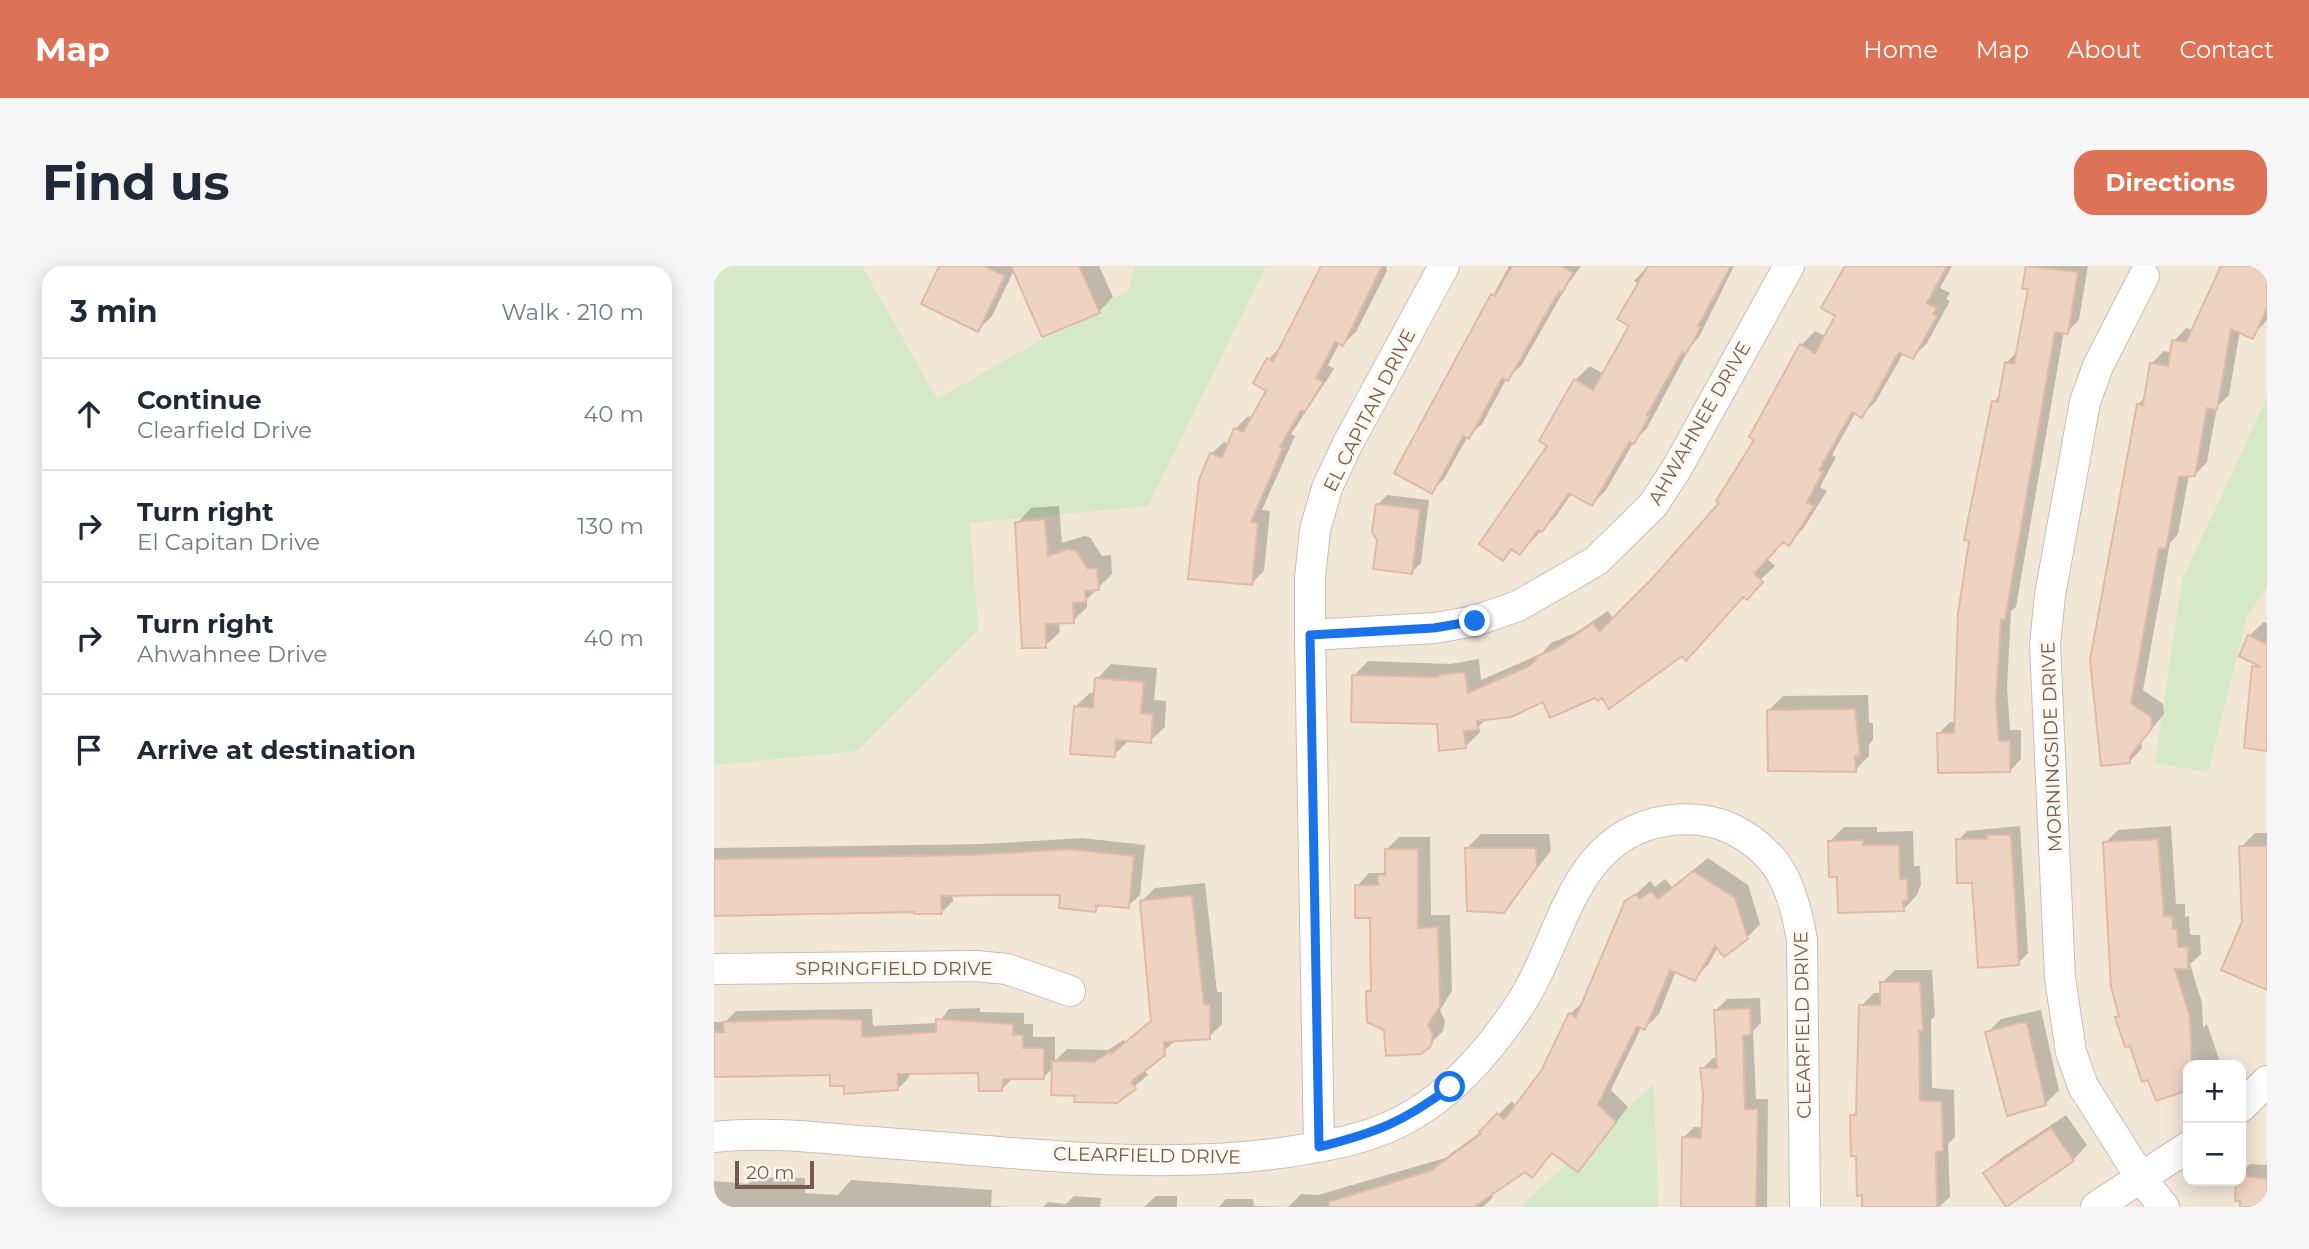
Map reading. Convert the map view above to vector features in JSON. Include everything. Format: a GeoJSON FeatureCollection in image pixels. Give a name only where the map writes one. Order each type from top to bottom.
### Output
{"type":"FeatureCollection","features":[{"type":"Feature","properties":{"kind":"street","name":"EL CAPITAN DRIVE"},"geometry":{"type":"LineString","coordinates":[[1319,1147],[1310,635],[1310,578],[1315,530],[1327,488],[1346,445],[1444,266]]}},
{"type":"Feature","properties":{"kind":"street","name":"AHWAHNEE DRIVE"},"geometry":{"type":"LineString","coordinates":[[1310,635],[1434,628],[1475,621],[1518,606],[1596,561],[1629,532],[1659,496],[1789,266]]}},
{"type":"Feature","properties":{"kind":"street","name":"MORNINGSIDE DRIVE"},"geometry":{"type":"LineString","coordinates":[[2144,276],[2098,366],[2085,401],[2050,595],[2045,645],[2063,1011],[2071,1052],[2083,1086],[2141,1178],[2164,1207]]}},
{"type":"Feature","properties":{"kind":"street","name":"CLEARFIELD DRIVE"},"geometry":{"type":"LineString","coordinates":[[714,1137],[788,1136],[1138,1158],[1257,1156],[1319,1147],[1373,1134],[1413,1114],[1450,1087],[1487,1048],[1520,1005],[1543,962],[1576,885],[1599,852],[1637,828],[1680,817],[1719,823],[1754,840],[1781,869],[1796,903],[1802,940],[1805,1207]]}},
{"type":"Feature","properties":{"kind":"street","name":"SPRINGFIELD DRIVE"},"geometry":{"type":"LineString","coordinates":[[714,969],[975,966],[1007,969],[1070,990]]}},
{"type":"Feature","properties":{"kind":"street"},"geometry":{"type":"LineString","coordinates":[[2246,1103],[2267,1081]]}},
{"type":"Feature","properties":{"kind":"street"},"geometry":{"type":"LineString","coordinates":[[2096,1207],[2183,1150]]}},
{"type":"Feature","properties":{"kind":"shaded area"},"geometry":{"type":"Polygon","coordinates":[[[714,266],[2267,266],[2267,1207],[714,1207],[714,266]]]}},
{"type":"Feature","properties":{"kind":"green space"},"geometry":{"type":"Polygon","coordinates":[[[714,266],[862,266],[937,399],[1128,291],[1135,266],[1266,266],[1148,506],[970,523],[978,630],[857,751],[714,765],[714,266]]]}},
{"type":"Feature","properties":{"kind":"green space"},"geometry":{"type":"Polygon","coordinates":[[[2267,398],[2267,587],[2247,617],[2208,772],[2155,763],[2182,580],[2267,398]]]}},
{"type":"Feature","properties":{"kind":"green space"},"geometry":{"type":"Polygon","coordinates":[[[1654,1084],[1658,1207],[1520,1207],[1654,1084]]]}},
{"type":"Feature","properties":{"kind":"building"},"geometry":{"type":"Polygon","coordinates":[[[939,266],[984,266],[1005,276],[978,332],[921,304],[939,266]]]}},
{"type":"Feature","properties":{"kind":"building"},"geometry":{"type":"Polygon","coordinates":[[[1011,266],[1079,266],[1100,313],[1042,337],[1011,266]]]}},
{"type":"Feature","properties":{"kind":"building"},"geometry":{"type":"Polygon","coordinates":[[[1321,266],[1382,266],[1343,346],[1335,342],[1316,378],[1323,382],[1308,407],[1304,412],[1301,410],[1280,447],[1283,448],[1251,522],[1258,523],[1252,585],[1188,579],[1199,480],[1210,453],[1222,458],[1234,428],[1243,432],[1266,391],[1253,383],[1267,358],[1273,361],[1321,266]]]}},
{"type":"Feature","properties":{"kind":"building"},"geometry":{"type":"Polygon","coordinates":[[[1512,266],[1561,266],[1573,273],[1562,293],[1559,291],[1508,381],[1502,378],[1469,439],[1463,436],[1432,494],[1394,473],[1491,294],[1495,296],[1512,266]]]}},
{"type":"Feature","properties":{"kind":"building"},"geometry":{"type":"Polygon","coordinates":[[[1648,266],[1731,266],[1698,326],[1701,327],[1686,354],[1682,352],[1634,444],[1629,442],[1592,506],[1569,493],[1542,532],[1538,530],[1520,555],[1511,549],[1503,561],[1479,544],[1547,446],[1539,441],[1574,379],[1593,390],[1629,326],[1617,319],[1648,266]]]}},
{"type":"Feature","properties":{"kind":"building"},"geometry":{"type":"Polygon","coordinates":[[[1845,266],[1947,266],[1927,303],[1937,308],[1933,314],[1937,316],[1913,359],[1899,352],[1862,418],[1852,412],[1819,470],[1823,472],[1807,502],[1814,506],[1789,546],[1783,542],[1754,574],[1763,582],[1747,600],[1743,597],[1686,661],[1682,656],[1609,709],[1602,698],[1598,701],[1595,698],[1550,718],[1543,702],[1511,717],[1477,721],[1478,730],[1464,731],[1466,748],[1439,751],[1437,724],[1351,722],[1352,675],[1438,677],[1465,672],[1468,693],[1529,666],[1536,660],[1535,657],[1558,647],[1593,623],[1599,632],[1649,582],[1719,503],[1716,501],[1754,440],[1749,437],[1800,344],[1815,353],[1835,316],[1821,308],[1845,266]]]}},
{"type":"Feature","properties":{"kind":"building"},"geometry":{"type":"Polygon","coordinates":[[[2026,266],[2078,272],[2068,334],[2055,332],[2005,620],[2001,620],[1996,701],[1999,741],[2010,741],[2010,772],[1938,773],[1937,733],[1954,733],[1958,614],[1969,541],[1964,540],[1992,401],[1998,402],[2005,362],[2014,364],[2028,289],[2022,289],[2026,266]]]}},
{"type":"Feature","properties":{"kind":"building"},"geometry":{"type":"Polygon","coordinates":[[[2221,266],[2267,266],[2267,308],[2253,339],[2231,329],[2217,410],[2207,408],[2195,476],[2179,477],[2166,549],[2159,548],[2131,703],[2151,717],[2152,728],[2130,756],[2130,763],[2101,766],[2090,660],[2137,404],[2143,405],[2150,363],[2168,366],[2172,340],[2186,342],[2221,266]]]}},
{"type":"Feature","properties":{"kind":"building"},"geometry":{"type":"Polygon","coordinates":[[[1376,504],[1420,509],[1412,574],[1373,569],[1377,540],[1372,532],[1376,504]]]}},
{"type":"Feature","properties":{"kind":"building"},"geometry":{"type":"Polygon","coordinates":[[[1045,519],[1048,556],[1068,549],[1076,551],[1088,569],[1097,568],[1099,590],[1085,591],[1086,602],[1073,603],[1074,623],[1046,624],[1046,648],[1022,648],[1015,522],[1045,519]]]}},
{"type":"Feature","properties":{"kind":"building"},"geometry":{"type":"Polygon","coordinates":[[[2248,635],[2267,644],[2267,751],[2244,748],[2252,666],[2261,667],[2239,656],[2248,635]]]}},
{"type":"Feature","properties":{"kind":"building"},"geometry":{"type":"Polygon","coordinates":[[[1095,678],[1144,682],[1141,713],[1153,714],[1151,743],[1116,740],[1115,757],[1070,754],[1074,706],[1093,708],[1095,678]]]}},
{"type":"Feature","properties":{"kind":"building"},"geometry":{"type":"Polygon","coordinates":[[[1855,709],[1860,756],[1855,756],[1856,772],[1768,771],[1767,710],[1855,709]]]}},
{"type":"Feature","properties":{"kind":"building"},"geometry":{"type":"Polygon","coordinates":[[[1987,835],[2011,835],[2019,965],[1978,968],[1972,883],[1957,883],[1956,839],[1987,839],[1987,835]]]}},
{"type":"Feature","properties":{"kind":"building"},"geometry":{"type":"Polygon","coordinates":[[[2158,839],[2164,916],[2172,916],[2173,929],[2177,928],[2178,947],[2188,947],[2188,969],[2175,969],[2190,1017],[2192,1060],[2183,1060],[2183,1092],[2156,1101],[2148,1080],[2142,1082],[2130,1046],[2125,1047],[2115,1017],[2119,1016],[2111,987],[2103,842],[2158,839]]]}},
{"type":"Feature","properties":{"kind":"building"},"geometry":{"type":"Polygon","coordinates":[[[1863,840],[1863,845],[1899,845],[1900,879],[1907,879],[1908,901],[1903,901],[1904,911],[1838,913],[1837,877],[1829,877],[1828,841],[1863,840]]]}},
{"type":"Feature","properties":{"kind":"building"},"geometry":{"type":"Polygon","coordinates":[[[2239,846],[2267,846],[2267,990],[2221,970],[2242,922],[2239,846]]]}},
{"type":"Feature","properties":{"kind":"building"},"geometry":{"type":"Polygon","coordinates":[[[1465,848],[1536,848],[1537,867],[1504,913],[1467,911],[1465,848]]]}},
{"type":"Feature","properties":{"kind":"building"},"geometry":{"type":"Polygon","coordinates":[[[1070,849],[1134,856],[1129,908],[1096,905],[1096,912],[1059,908],[1060,895],[990,895],[941,896],[942,914],[914,912],[714,916],[714,859],[970,855],[1070,849]]]}},
{"type":"Feature","properties":{"kind":"building"},"geometry":{"type":"Polygon","coordinates":[[[1385,849],[1418,849],[1418,928],[1438,927],[1440,1006],[1428,1024],[1433,1035],[1431,1046],[1421,1054],[1386,1056],[1384,1030],[1367,1022],[1366,991],[1371,991],[1370,918],[1355,918],[1355,885],[1378,885],[1378,875],[1385,875],[1385,849]]]}},
{"type":"Feature","properties":{"kind":"building"},"geometry":{"type":"Polygon","coordinates":[[[1693,871],[1735,898],[1748,939],[1724,957],[1715,946],[1695,981],[1670,970],[1645,1030],[1637,1026],[1598,1104],[1616,1122],[1578,1172],[1552,1153],[1532,1178],[1525,1172],[1474,1207],[1329,1207],[1328,1202],[1430,1171],[1481,1134],[1479,1132],[1497,1113],[1504,1120],[1541,1071],[1569,1013],[1576,1017],[1625,901],[1636,894],[1640,899],[1651,891],[1658,899],[1693,871]]]}},
{"type":"Feature","properties":{"kind":"building"},"geometry":{"type":"Polygon","coordinates":[[[1192,895],[1204,1004],[1210,1005],[1210,1039],[1164,1042],[1165,1055],[1131,1082],[1136,1089],[1117,1103],[1074,1102],[1075,1096],[1051,1095],[1052,1061],[1094,1062],[1110,1052],[1111,1054],[1151,1021],[1140,901],[1192,895]]]}},
{"type":"Feature","properties":{"kind":"building"},"geometry":{"type":"Polygon","coordinates":[[[1880,982],[1920,982],[1923,1031],[1919,1031],[1920,1100],[1942,1102],[1943,1151],[1936,1152],[1937,1207],[1862,1207],[1862,1195],[1857,1196],[1856,1156],[1851,1156],[1850,1115],[1856,1115],[1859,1005],[1880,1005],[1880,982]]]}},
{"type":"Feature","properties":{"kind":"building"},"geometry":{"type":"Polygon","coordinates":[[[1750,1008],[1751,1035],[1743,1036],[1745,1109],[1758,1109],[1756,1207],[1681,1207],[1682,1137],[1701,1138],[1703,1094],[1700,1068],[1717,1068],[1714,1010],[1750,1008]]]}},
{"type":"Feature","properties":{"kind":"building"},"geometry":{"type":"Polygon","coordinates":[[[936,1019],[1013,1024],[1013,1035],[1023,1035],[1023,1048],[1044,1048],[1044,1079],[1003,1079],[1002,1091],[979,1091],[978,1073],[898,1074],[898,1090],[844,1094],[844,1086],[830,1086],[830,1075],[714,1077],[714,1032],[724,1032],[723,1022],[862,1020],[862,1037],[936,1032],[936,1019]]]}},
{"type":"Feature","properties":{"kind":"building"},"geometry":{"type":"Polygon","coordinates":[[[2027,1023],[2046,1105],[2007,1116],[1985,1032],[2027,1023]]]}},
{"type":"Feature","properties":{"kind":"building"},"geometry":{"type":"Polygon","coordinates":[[[2051,1128],[2074,1161],[2006,1207],[1983,1173],[2051,1128]]]}},
{"type":"Feature","properties":{"kind":"building"},"geometry":{"type":"Polygon","coordinates":[[[2246,1176],[2267,1179],[2267,1207],[2240,1207],[2240,1201],[2235,1201],[2236,1186],[2246,1186],[2246,1176]]]}},
{"type":"Feature","properties":{"kind":"route"},"geometry":{"type":"LineString","coordinates":[[1450,1087],[1413,1114],[1373,1134],[1319,1147],[1310,635],[1434,628],[1475,621]]}}]}
